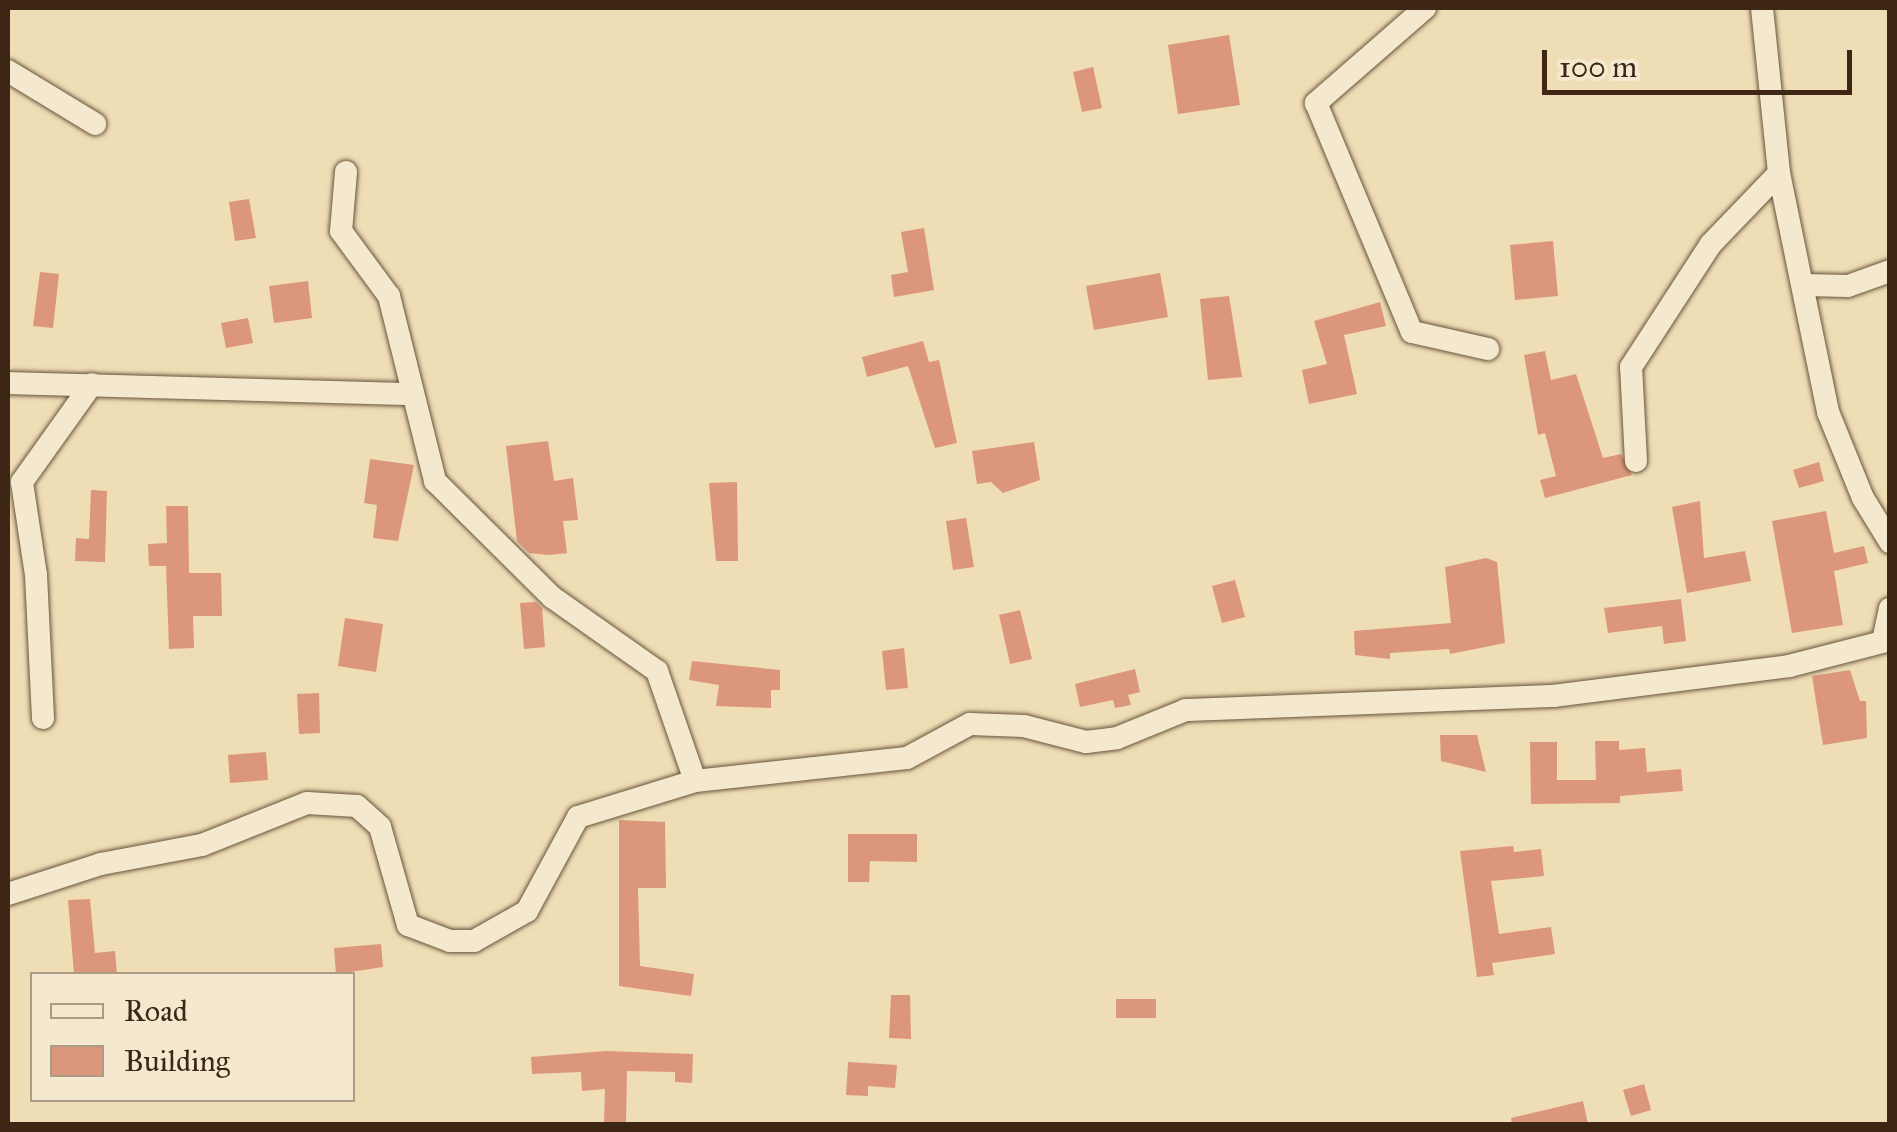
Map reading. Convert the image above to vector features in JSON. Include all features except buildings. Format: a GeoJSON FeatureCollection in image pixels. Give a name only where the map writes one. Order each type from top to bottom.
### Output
{"type":"FeatureCollection","features":[{"type":"Feature","properties":{"kind":"street"},"geometry":{"type":"LineString","coordinates":[[1425,8],[1316,103],[1412,332],[1488,349]]}},
{"type":"Feature","properties":{"kind":"street"},"geometry":{"type":"LineString","coordinates":[[1762,8],[1779,174],[1828,412],[1863,498],[1888,534]]}},
{"type":"Feature","properties":{"kind":"street"},"geometry":{"type":"LineString","coordinates":[[8,71],[96,124]]}},
{"type":"Feature","properties":{"kind":"street"},"geometry":{"type":"LineString","coordinates":[[346,172],[341,231],[389,296],[435,480],[552,597],[658,671],[695,781]]}},
{"type":"Feature","properties":{"kind":"street"},"geometry":{"type":"LineString","coordinates":[[1636,461],[1631,367],[1711,244],[1779,174]]}},
{"type":"Feature","properties":{"kind":"street"},"geometry":{"type":"LineString","coordinates":[[1804,285],[1848,286],[1890,271]]}},
{"type":"Feature","properties":{"kind":"street"},"geometry":{"type":"LineString","coordinates":[[8,383],[412,394]]}},
{"type":"Feature","properties":{"kind":"street"},"geometry":{"type":"LineString","coordinates":[[42,718],[36,575],[15,476],[92,384]]}},
{"type":"Feature","properties":{"kind":"street"},"geometry":{"type":"LineString","coordinates":[[8,894],[101,864],[202,846],[308,803],[358,806],[380,827],[408,925],[450,941],[474,941],[527,911],[578,817],[695,781],[907,758],[970,724],[1024,726],[1086,742],[1116,738],[1186,710],[1535,698],[1788,666],[1886,640],[1890,609]]}}]}
